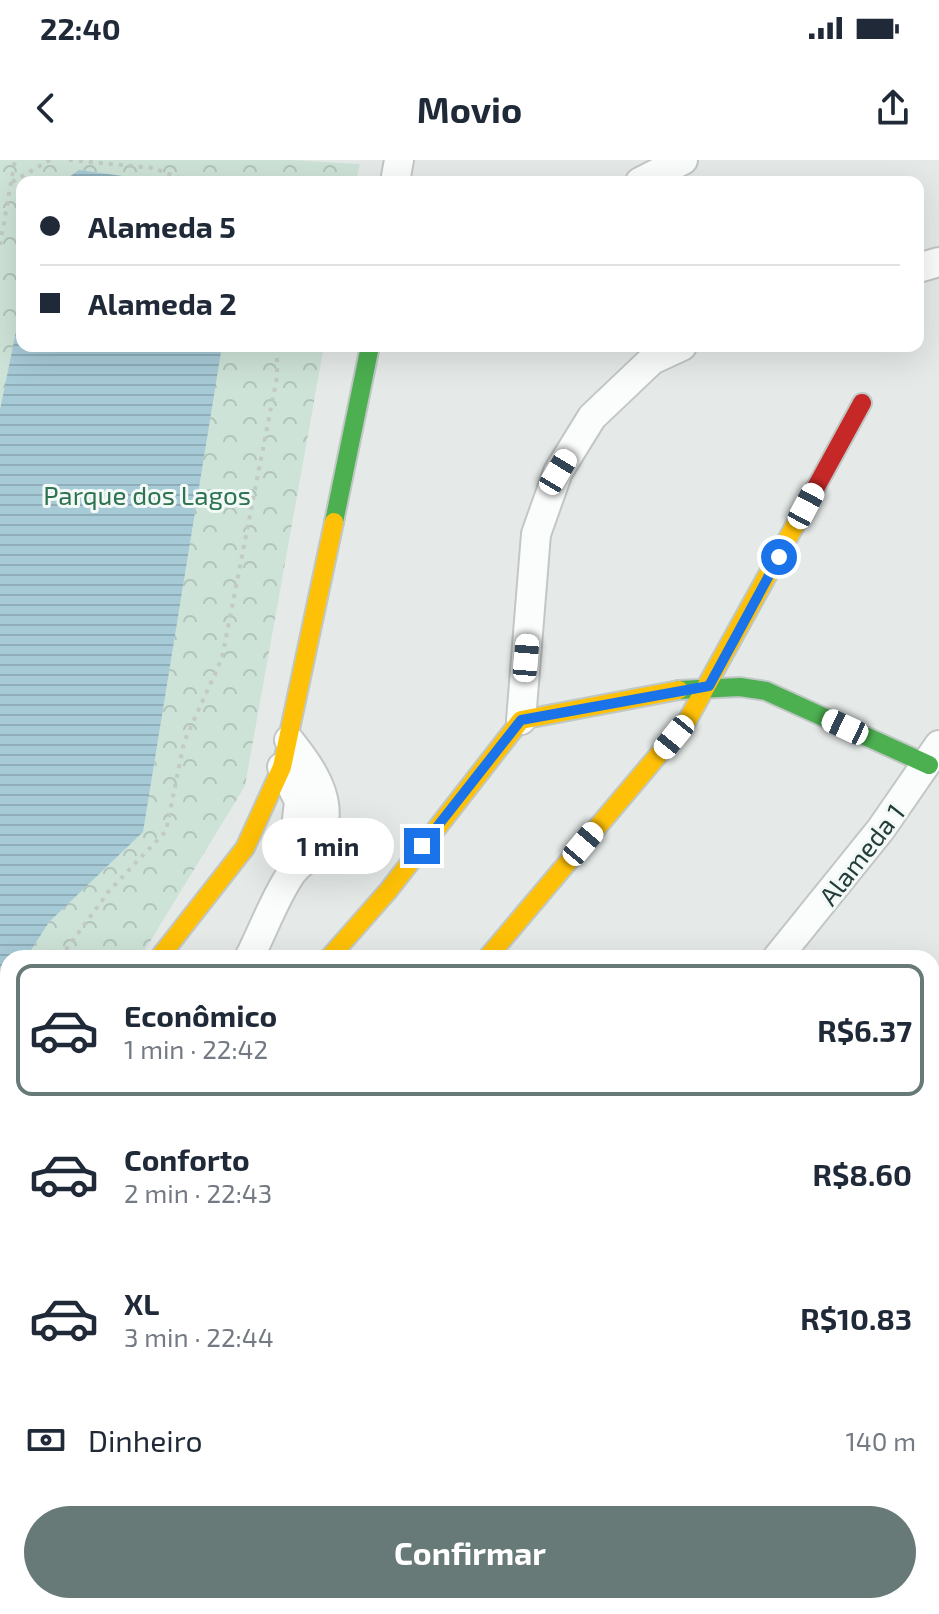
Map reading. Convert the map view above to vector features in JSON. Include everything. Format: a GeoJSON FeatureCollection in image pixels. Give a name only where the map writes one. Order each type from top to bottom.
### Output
{"type":"FeatureCollection","features":[{"type":"Feature","properties":{"kind":"street"},"geometry":{"type":"LineString","coordinates":[[651,176],[678,161]]}},
{"type":"Feature","properties":{"kind":"street"},"geometry":{"type":"LineString","coordinates":[[165,950],[245,848],[282,767],[369,352]]}},
{"type":"Feature","properties":{"kind":"street"},"geometry":{"type":"LineString","coordinates":[[336,950],[388,891],[521,720],[536,534],[558,472],[592,417],[652,360],[669,352]]}},
{"type":"Feature","properties":{"kind":"street"},"geometry":{"type":"LineString","coordinates":[[494,950],[687,721],[862,403]]}},
{"type":"Feature","properties":{"kind":"street"},"geometry":{"type":"LineString","coordinates":[[521,720],[709,686],[742,685],[766,691],[934,755]]}},
{"type":"Feature","properties":{"kind":"street"},"geometry":{"type":"LineString","coordinates":[[253,950],[291,873],[312,852],[325,824],[327,806],[314,771],[289,740]]}},
{"type":"Feature","properties":{"kind":"street","name":"Alameda 1"},"geometry":{"type":"LineString","coordinates":[[792,950],[934,755]]}},
{"type":"Feature","properties":{"kind":"street"},"geometry":{"type":"LineString","coordinates":[[282,767],[299,801],[291,873]]}},
{"type":"Feature","properties":{"kind":"path"},"geometry":{"type":"LineString","coordinates":[[0,245],[15,160]]}},
{"type":"Feature","properties":{"kind":"path"},"geometry":{"type":"LineString","coordinates":[[22,176],[50,160]]}},
{"type":"Feature","properties":{"kind":"path"},"geometry":{"type":"LineString","coordinates":[[69,160],[153,168],[174,176]]}},
{"type":"Feature","properties":{"kind":"path"},"geometry":{"type":"LineString","coordinates":[[12,182],[16,180]]}},
{"type":"Feature","properties":{"kind":"path"},"geometry":{"type":"LineString","coordinates":[[66,950],[109,891],[166,831],[184,742],[222,658],[277,377],[277,352]]}},
{"type":"Feature","properties":{"kind":"green space","name":"Parque dos Lagos"},"geometry":{"type":"Polygon","coordinates":[[[0,160],[291,160],[360,164],[357,176],[16,176],[16,352],[323,352],[245,786],[145,950],[0,950],[0,160]]]}},
{"type":"Feature","properties":{"kind":"water"},"geometry":{"type":"Polygon","coordinates":[[[79,170],[122,176],[70,176],[79,170]]]}},
{"type":"Feature","properties":{"kind":"water","name":"Parque dos Lagos"},"geometry":{"type":"Polygon","coordinates":[[[16,331],[16,352],[221,352],[143,832],[49,922],[31,950],[0,950],[0,410],[16,331]]]}},
{"type":"Feature","properties":{"kind":"traffic: fast"},"geometry":{"type":"LineString","coordinates":[[334,522],[369,352]]}},
{"type":"Feature","properties":{"kind":"traffic: fast"},"geometry":{"type":"LineString","coordinates":[[679,690],[740,687],[766,691],[929,765]]}},
{"type":"Feature","properties":{"kind":"traffic: slow"},"geometry":{"type":"LineString","coordinates":[[494,950],[687,721],[809,500]]}},
{"type":"Feature","properties":{"kind":"traffic: slow"},"geometry":{"type":"LineString","coordinates":[[165,950],[245,848],[282,767],[334,522]]}},
{"type":"Feature","properties":{"kind":"traffic: slow"},"geometry":{"type":"LineString","coordinates":[[336,950],[388,891],[521,720],[679,690]]}},
{"type":"Feature","properties":{"kind":"traffic: jam"},"geometry":{"type":"LineString","coordinates":[[809,500],[862,403]]}},
{"type":"Feature","properties":{"kind":"route"},"geometry":{"type":"LineString","coordinates":[[422,846],[521,720],[709,686],[779,557]]}}]}
